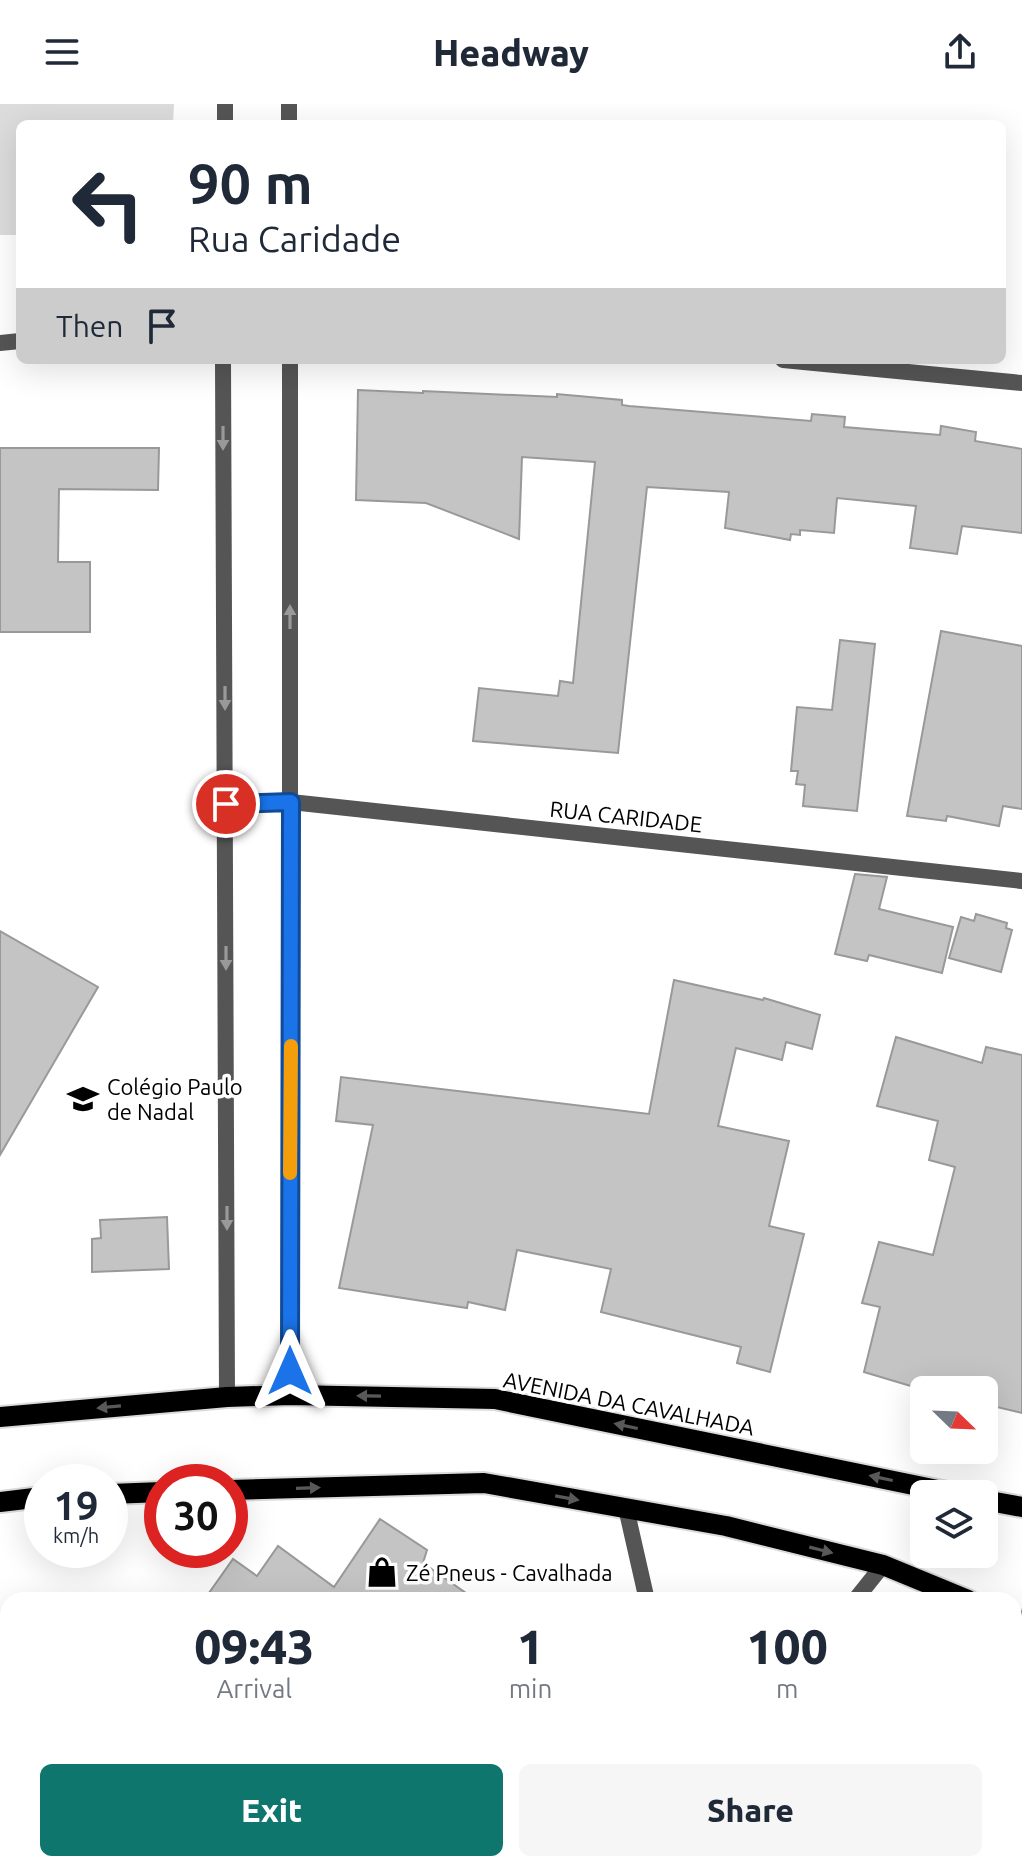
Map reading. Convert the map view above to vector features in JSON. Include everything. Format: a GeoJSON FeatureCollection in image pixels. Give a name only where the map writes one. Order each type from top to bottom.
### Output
{"type":"FeatureCollection","features":[{"type":"Feature","properties":{"kind":"main road","name":"AVENIDA DA CAVALHADA"},"geometry":{"type":"LineString","coordinates":[[0,1417],[227,1397],[290,1395],[495,1399],[910,1484]]}},
{"type":"Feature","properties":{"kind":"main road"},"geometry":{"type":"LineString","coordinates":[[248,1490],[484,1483],[726,1526],[883,1565],[949,1592]]}},
{"type":"Feature","properties":{"kind":"main road"},"geometry":{"type":"LineString","coordinates":[[0,1502],[24,1499]]}},
{"type":"Feature","properties":{"kind":"main road"},"geometry":{"type":"LineString","coordinates":[[998,1503],[1022,1507]]}},
{"type":"Feature","properties":{"kind":"street"},"geometry":{"type":"LineString","coordinates":[[223,364],[227,1397]]}},
{"type":"Feature","properties":{"kind":"street"},"geometry":{"type":"LineString","coordinates":[[290,364],[290,1395]]}},
{"type":"Feature","properties":{"kind":"street"},"geometry":{"type":"LineString","coordinates":[[825,364],[1022,383]]}},
{"type":"Feature","properties":{"kind":"street","name":"RUA CARIDADE"},"geometry":{"type":"LineString","coordinates":[[226,804],[291,802],[1022,881]]}},
{"type":"Feature","properties":{"kind":"street"},"geometry":{"type":"LineString","coordinates":[[626,1508],[645,1592]]}},
{"type":"Feature","properties":{"kind":"street"},"geometry":{"type":"LineString","coordinates":[[861,1592],[883,1565]]}},
{"type":"Feature","properties":{"kind":"shaded area"},"geometry":{"type":"Polygon","coordinates":[[[0,104],[174,104],[173,120],[16,120],[16,235],[0,235],[0,104]]]}},
{"type":"Feature","properties":{"kind":"building"},"geometry":{"type":"Polygon","coordinates":[[[358,390],[557,397],[557,394],[622,400],[622,405],[629,406],[811,421],[812,414],[845,417],[844,427],[940,435],[941,426],[976,432],[975,441],[1022,449],[1022,533],[962,526],[957,554],[910,548],[916,506],[837,498],[834,533],[800,530],[800,535],[791,534],[790,540],[725,528],[729,492],[647,487],[618,753],[473,741],[479,688],[558,696],[560,681],[573,683],[595,462],[522,457],[519,539],[426,503],[356,500],[358,390]]]}},
{"type":"Feature","properties":{"kind":"building"},"geometry":{"type":"Polygon","coordinates":[[[0,448],[159,448],[158,490],[59,489],[58,562],[90,562],[90,632],[0,632],[0,448]]]}},
{"type":"Feature","properties":{"kind":"building"},"geometry":{"type":"Polygon","coordinates":[[[941,631],[1022,646],[1022,809],[1003,806],[999,826],[947,816],[946,821],[907,816],[941,631]]]}},
{"type":"Feature","properties":{"kind":"building"},"geometry":{"type":"Polygon","coordinates":[[[840,640],[875,644],[857,811],[803,806],[805,785],[796,784],[798,771],[791,771],[797,707],[832,710],[840,640]]]}},
{"type":"Feature","properties":{"kind":"building"},"geometry":{"type":"Polygon","coordinates":[[[855,874],[887,877],[879,909],[953,927],[942,973],[869,955],[867,961],[835,954],[855,874]]]}},
{"type":"Feature","properties":{"kind":"building"},"geometry":{"type":"Polygon","coordinates":[[[976,914],[1007,923],[1006,928],[1012,930],[1001,972],[949,958],[961,917],[974,921],[976,914]]]}},
{"type":"Feature","properties":{"kind":"building"},"geometry":{"type":"Polygon","coordinates":[[[0,931],[98,987],[0,1155],[0,931]]]}},
{"type":"Feature","properties":{"kind":"building"},"geometry":{"type":"Polygon","coordinates":[[[674,980],[764,998],[820,1015],[812,1049],[786,1042],[782,1060],[736,1048],[718,1126],[789,1141],[769,1226],[804,1234],[770,1372],[737,1363],[741,1347],[601,1312],[611,1269],[517,1250],[505,1310],[468,1302],[467,1308],[339,1288],[373,1125],[336,1121],[341,1077],[649,1114],[674,980]]]}},
{"type":"Feature","properties":{"kind":"building"},"geometry":{"type":"Polygon","coordinates":[[[896,1037],[982,1063],[986,1047],[1022,1055],[1022,1413],[998,1407],[998,1376],[910,1376],[910,1386],[864,1372],[880,1307],[862,1303],[879,1242],[933,1255],[955,1167],[929,1160],[938,1121],[877,1106],[896,1037]]]}},
{"type":"Feature","properties":{"kind":"building"},"geometry":{"type":"Polygon","coordinates":[[[167,1217],[169,1269],[92,1272],[92,1239],[101,1238],[100,1220],[167,1217]]]}},
{"type":"Feature","properties":{"kind":"building"},"geometry":{"type":"Polygon","coordinates":[[[380,1519],[427,1550],[423,1563],[465,1592],[210,1592],[227,1568],[246,1568],[257,1576],[278,1546],[334,1587],[380,1519]]]}},
{"type":"Feature","properties":{"kind":"slow traffic"},"geometry":{"type":"LineString","coordinates":[[290,1173],[291,1046]]}},
{"type":"Feature","properties":{"kind":"place","name":"Colégio Paulo de Nadal"},"geometry":{"type":"Point","coordinates":[83,1099]}},
{"type":"Feature","properties":{"kind":"place","name":"Zé Pneus - Cavalhada"},"geometry":{"type":"Point","coordinates":[382,1572]}},
{"type":"Feature","properties":{"kind":"route"},"geometry":{"type":"LineString","coordinates":[[226,804],[291,802],[290,1371]]}}]}
